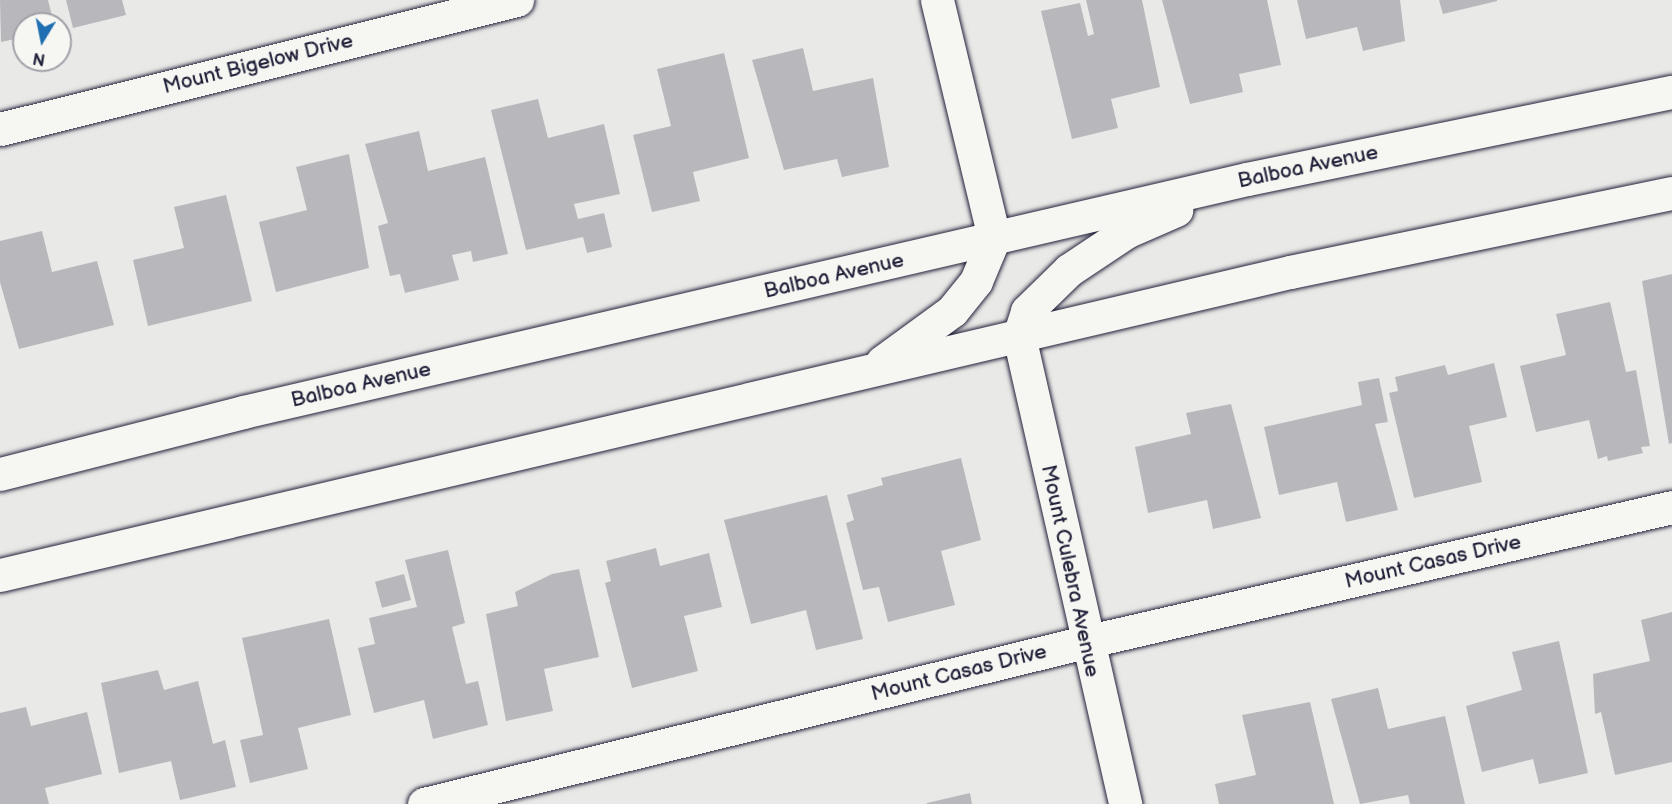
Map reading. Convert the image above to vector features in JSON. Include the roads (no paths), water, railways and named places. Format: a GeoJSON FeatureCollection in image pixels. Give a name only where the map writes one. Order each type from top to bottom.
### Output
{"type":"FeatureCollection","features":[{"type":"Feature","properties":{"kind":"main road","name":"Mount Bigelow Drive"},"geometry":{"type":"LineString","coordinates":[[0,129],[517,0]]}},
{"type":"Feature","properties":{"kind":"main road"},"geometry":{"type":"LineString","coordinates":[[869,371],[952,311],[976,282],[994,238],[937,0]]}},
{"type":"Feature","properties":{"kind":"main road","name":"Balboa Avenue"},"geometry":{"type":"LineString","coordinates":[[0,474],[243,412],[1247,179],[1672,92]]}},
{"type":"Feature","properties":{"kind":"main road"},"geometry":{"type":"LineString","coordinates":[[1019,336],[1027,311],[1041,293],[1088,257],[1126,232],[1247,179]]}},
{"type":"Feature","properties":{"kind":"main road"},"geometry":{"type":"LineString","coordinates":[[0,575],[1290,272],[1672,193]]}},
{"type":"Feature","properties":{"kind":"main road","name":"Mount Culebra Avenue"},"geometry":{"type":"LineString","coordinates":[[1019,336],[1085,642],[1125,804]]}},
{"type":"Feature","properties":{"kind":"main road","name":"Mount Casas Drive"},"geometry":{"type":"LineString","coordinates":[[424,804],[1085,642],[1672,507]]}}]}
